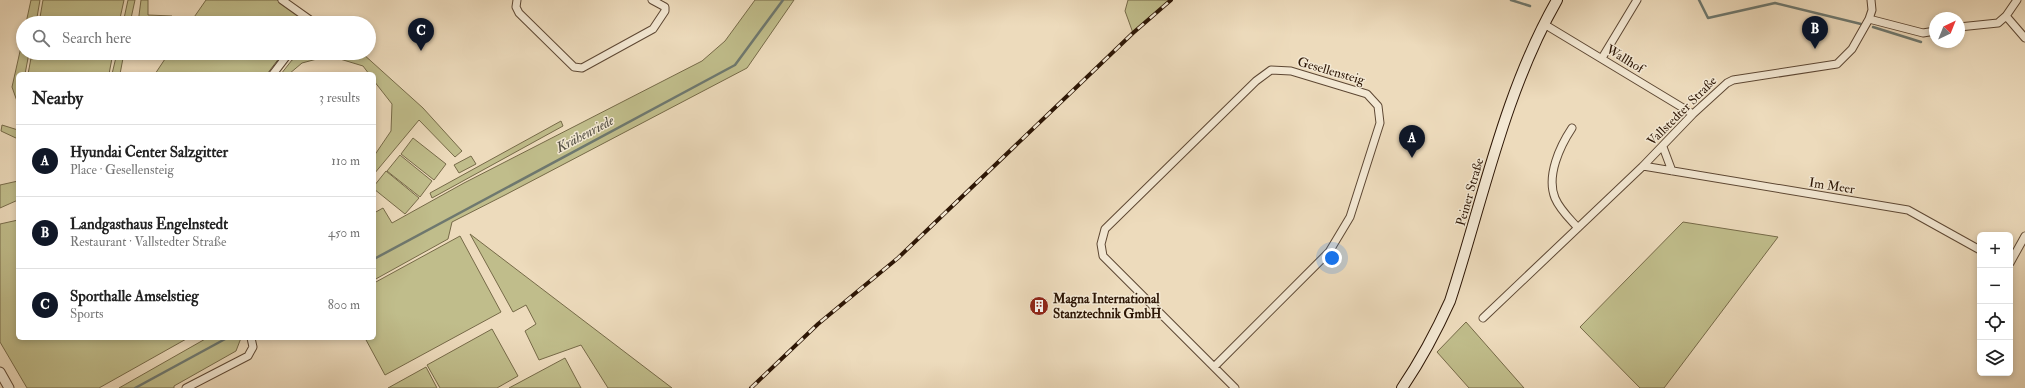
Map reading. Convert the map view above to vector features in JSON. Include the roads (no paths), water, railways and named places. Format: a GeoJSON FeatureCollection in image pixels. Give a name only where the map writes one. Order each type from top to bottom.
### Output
{"type":"FeatureCollection","features":[{"type":"Feature","properties":{"kind":"main road","name":"Peiner Straße"},"geometry":{"type":"LineString","coordinates":[[1402,388],[1418,364],[1450,301],[1514,92],[1544,24],[1557,0]]}},
{"type":"Feature","properties":{"kind":"street"},"geometry":{"type":"LineString","coordinates":[[282,0],[305,16]]}},
{"type":"Feature","properties":{"kind":"street"},"geometry":{"type":"LineString","coordinates":[[517,0],[516,7],[519,13],[574,67],[582,68],[653,29],[665,11],[665,7],[652,0]]}},
{"type":"Feature","properties":{"kind":"street"},"geometry":{"type":"LineString","coordinates":[[1602,58],[1637,0]]}},
{"type":"Feature","properties":{"kind":"street"},"geometry":{"type":"LineString","coordinates":[[1871,0],[1872,10],[1869,18],[1923,33],[1929,32]]}},
{"type":"Feature","properties":{"kind":"street"},"geometry":{"type":"LineString","coordinates":[[1965,26],[1998,23],[2006,16],[2017,0]]}},
{"type":"Feature","properties":{"kind":"street"},"geometry":{"type":"LineString","coordinates":[[2006,16],[2025,38]]}},
{"type":"Feature","properties":{"kind":"street","name":"Vallstedter Straße"},"geometry":{"type":"LineString","coordinates":[[1483,318],[1663,147],[1693,114],[1727,83],[1733,80],[1838,64],[1852,49],[1869,18]]}},
{"type":"Feature","properties":{"kind":"street","name":"Wallhof"},"geometry":{"type":"LineString","coordinates":[[1544,24],[1693,114]]}},
{"type":"Feature","properties":{"kind":"street"},"geometry":{"type":"LineString","coordinates":[[275,72],[284,60]]}},
{"type":"Feature","properties":{"kind":"street","name":"Gesellensteig"},"geometry":{"type":"LineString","coordinates":[[1214,367],[1329,252],[1350,216],[1380,123],[1378,106],[1367,94],[1291,71],[1271,70],[1256,81],[1105,229],[1101,244],[1103,256],[1234,388]]}},
{"type":"Feature","properties":{"kind":"street"},"geometry":{"type":"LineString","coordinates":[[1572,128],[1562,143],[1552,176],[1555,198],[1566,216],[1578,228]]}},
{"type":"Feature","properties":{"kind":"street"},"geometry":{"type":"LineString","coordinates":[[1663,147],[1672,171]]}},
{"type":"Feature","properties":{"kind":"street","name":"Im Meer"},"geometry":{"type":"LineString","coordinates":[[1643,166],[1908,210],[1977,248]]}},
{"type":"Feature","properties":{"kind":"street"},"geometry":{"type":"LineString","coordinates":[[2013,258],[2025,236]]}},
{"type":"Feature","properties":{"kind":"street"},"geometry":{"type":"LineString","coordinates":[[186,388],[248,356],[253,347],[251,340]]}},
{"type":"Feature","properties":{"kind":"street"},"geometry":{"type":"LineString","coordinates":[[0,372],[8,388]]}},
{"type":"Feature","properties":{"kind":"waterway","name":"Krähenriede"},"geometry":{"type":"LineString","coordinates":[[376,258],[735,65],[783,0]]}},
{"type":"Feature","properties":{"kind":"waterway"},"geometry":{"type":"LineString","coordinates":[[1511,0],[1530,6]]}},
{"type":"Feature","properties":{"kind":"waterway"},"geometry":{"type":"LineString","coordinates":[[1699,0],[1708,18],[1775,3],[1861,24]]}},
{"type":"Feature","properties":{"kind":"waterway"},"geometry":{"type":"LineString","coordinates":[[1873,27],[1921,42]]}},
{"type":"Feature","properties":{"kind":"waterway","name":"Krähenriede"},"geometry":{"type":"LineString","coordinates":[[135,388],[223,340]]}},
{"type":"Feature","properties":{"kind":"railway"},"geometry":{"type":"LineString","coordinates":[[751,388],[818,324],[898,258],[1133,33],[1171,0]]}},
{"type":"Feature","properties":{"kind":"place","name":"Landgasthaus Engelnstedt"},"geometry":{"type":"Point","coordinates":[1815,49]}},
{"type":"Feature","properties":{"kind":"place","name":"Sporthalle Amselstieg"},"geometry":{"type":"Point","coordinates":[421,51]}},
{"type":"Feature","properties":{"kind":"place","name":"Hyundai Center Salzgitter"},"geometry":{"type":"Point","coordinates":[1412,158]}},
{"type":"Feature","properties":{"kind":"place","name":"Magna International Stanztechnik GmbH"},"geometry":{"type":"Point","coordinates":[1039,306]}}]}
